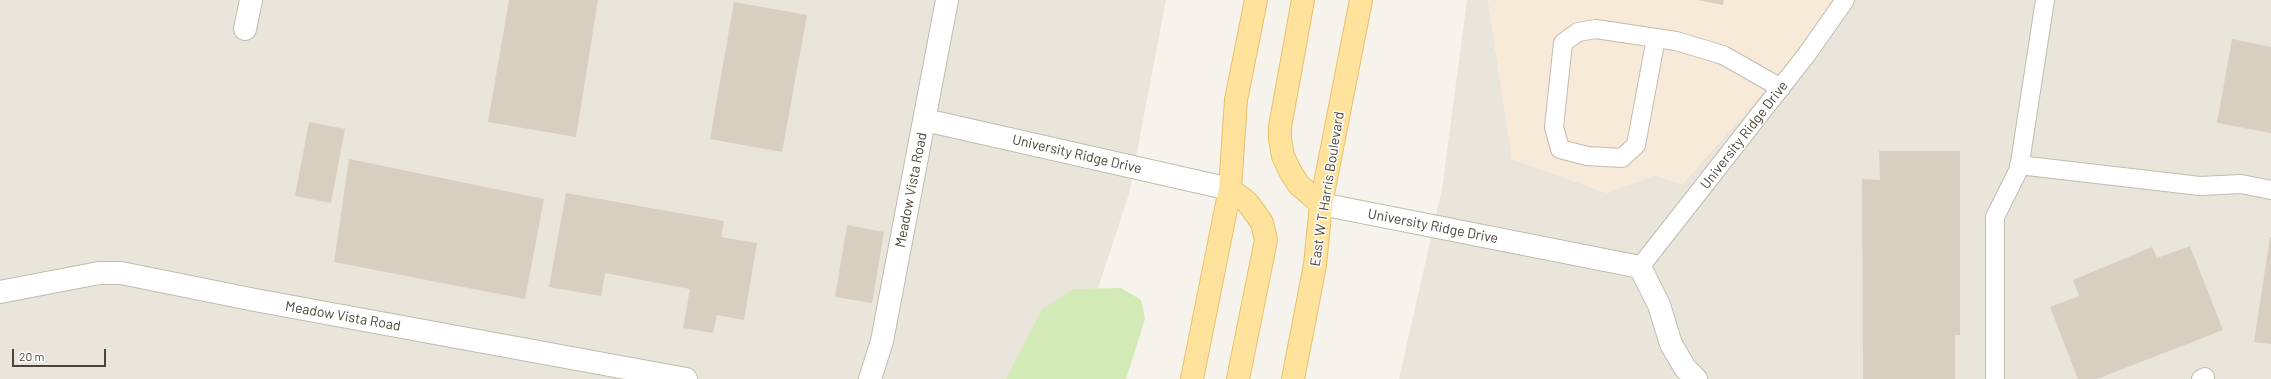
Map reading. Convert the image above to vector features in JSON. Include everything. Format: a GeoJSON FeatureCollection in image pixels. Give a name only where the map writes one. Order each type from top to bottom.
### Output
{"type":"FeatureCollection","features":[{"type":"Feature","properties":{"kind":"main road"},"geometry":{"type":"LineString","coordinates":[[1192,379],[1230,188],[1236,100],[1256,0]]}},
{"type":"Feature","properties":{"kind":"main road"},"geometry":{"type":"LineString","coordinates":[[1303,0],[1280,127],[1280,139],[1283,156],[1298,185],[1321,204]]}},
{"type":"Feature","properties":{"kind":"main road","name":"East W T Harris Boulevard"},"geometry":{"type":"LineString","coordinates":[[1293,379],[1315,265],[1321,204],[1361,0]]}},
{"type":"Feature","properties":{"kind":"main road"},"geometry":{"type":"LineString","coordinates":[[1230,188],[1247,202],[1256,214],[1262,223],[1266,240],[1238,379]]}},
{"type":"Feature","properties":{"kind":"street"},"geometry":{"type":"LineString","coordinates":[[246,29],[251,0]]}},
{"type":"Feature","properties":{"kind":"street","name":"Meadow Vista Road"},"geometry":{"type":"LineString","coordinates":[[870,379],[882,341],[947,0]]}},
{"type":"Feature","properties":{"kind":"street","name":"University Ridge Drive"},"geometry":{"type":"LineString","coordinates":[[925,120],[1230,188]]}},
{"type":"Feature","properties":{"kind":"street","name":"University Ridge Drive"},"geometry":{"type":"LineString","coordinates":[[1321,204],[1640,268]]}},
{"type":"Feature","properties":{"kind":"street"},"geometry":{"type":"LineString","coordinates":[[1640,268],[1659,305],[1672,344],[1685,368],[1696,379]]}},
{"type":"Feature","properties":{"kind":"street","name":"Meadow Vista Road"},"geometry":{"type":"LineString","coordinates":[[0,292],[99,273],[121,273],[254,300],[686,379]]}},
{"type":"Feature","properties":{"kind":"lane","name":"University Ridge Drive"},"geometry":{"type":"LineString","coordinates":[[1640,268],[1781,88],[1845,0]]}},
{"type":"Feature","properties":{"kind":"lane"},"geometry":{"type":"LineString","coordinates":[[1995,379],[1995,217],[2019,165],[2045,0]]}},
{"type":"Feature","properties":{"kind":"lane"},"geometry":{"type":"LineString","coordinates":[[1656,38],[1636,145],[1622,158],[1587,156],[1560,148],[1554,127],[1563,43],[1578,32],[1596,29],[1656,38],[1676,41],[1723,55],[1781,88]]}},
{"type":"Feature","properties":{"kind":"lane"},"geometry":{"type":"LineString","coordinates":[[2019,165],[2200,186],[2241,184],[2271,190]]}},
{"type":"Feature","properties":{"kind":"shaded area"},"geometry":{"type":"Polygon","coordinates":[[[0,0],[1166,0],[1129,194],[1068,379],[0,379],[0,0]]]}},
{"type":"Feature","properties":{"kind":"shaded area"},"geometry":{"type":"Polygon","coordinates":[[[1467,0],[1488,0],[1512,159],[1607,193],[1655,175],[1835,0],[2271,0],[2271,379],[1399,379],[1442,189],[1467,0]]]}},
{"type":"Feature","properties":{"kind":"shaded area"},"geometry":{"type":"Polygon","coordinates":[[[1488,0],[1835,0],[1823,26],[1682,185],[1655,175],[1607,193],[1512,159],[1488,0]]]}},
{"type":"Feature","properties":{"kind":"green space"},"geometry":{"type":"Polygon","coordinates":[[[1121,288],[1141,300],[1145,319],[1126,379],[1006,379],[1042,309],[1074,289],[1121,288]]]}},
{"type":"Feature","properties":{"kind":"building"},"geometry":{"type":"Polygon","coordinates":[[[509,0],[598,0],[576,137],[488,122],[509,0]]]}},
{"type":"Feature","properties":{"kind":"building"},"geometry":{"type":"Polygon","coordinates":[[[1698,0],[1724,0],[1723,5],[1698,0]]]}},
{"type":"Feature","properties":{"kind":"building"},"geometry":{"type":"Polygon","coordinates":[[[734,2],[807,15],[782,152],[710,139],[734,2]]]}},
{"type":"Feature","properties":{"kind":"building"},"geometry":{"type":"Polygon","coordinates":[[[2232,39],[2271,47],[2271,133],[2217,123],[2232,39]]]}},
{"type":"Feature","properties":{"kind":"building"},"geometry":{"type":"Polygon","coordinates":[[[309,122],[345,129],[331,203],[295,196],[309,122]]]}},
{"type":"Feature","properties":{"kind":"building"},"geometry":{"type":"Polygon","coordinates":[[[1879,151],[1960,151],[1960,335],[1955,335],[1955,379],[1863,379],[1862,179],[1880,180],[1879,151]]]}},
{"type":"Feature","properties":{"kind":"building"},"geometry":{"type":"Polygon","coordinates":[[[349,159],[544,199],[525,299],[334,262],[349,159]]]}},
{"type":"Feature","properties":{"kind":"building"},"geometry":{"type":"Polygon","coordinates":[[[566,193],[724,221],[721,237],[757,243],[744,320],[717,315],[713,333],[683,328],[690,289],[605,273],[601,296],[549,287],[566,193]]]}},
{"type":"Feature","properties":{"kind":"building"},"geometry":{"type":"Polygon","coordinates":[[[847,225],[884,232],[872,303],[835,297],[847,225]]]}},
{"type":"Feature","properties":{"kind":"building"},"geometry":{"type":"Polygon","coordinates":[[[2271,237],[2271,344],[2254,342],[2271,237]]]}},
{"type":"Feature","properties":{"kind":"building"},"geometry":{"type":"Polygon","coordinates":[[[2190,246],[2223,330],[2097,379],[2078,379],[2050,307],[2079,296],[2073,280],[2152,247],[2157,258],[2190,246]]]}}]}
